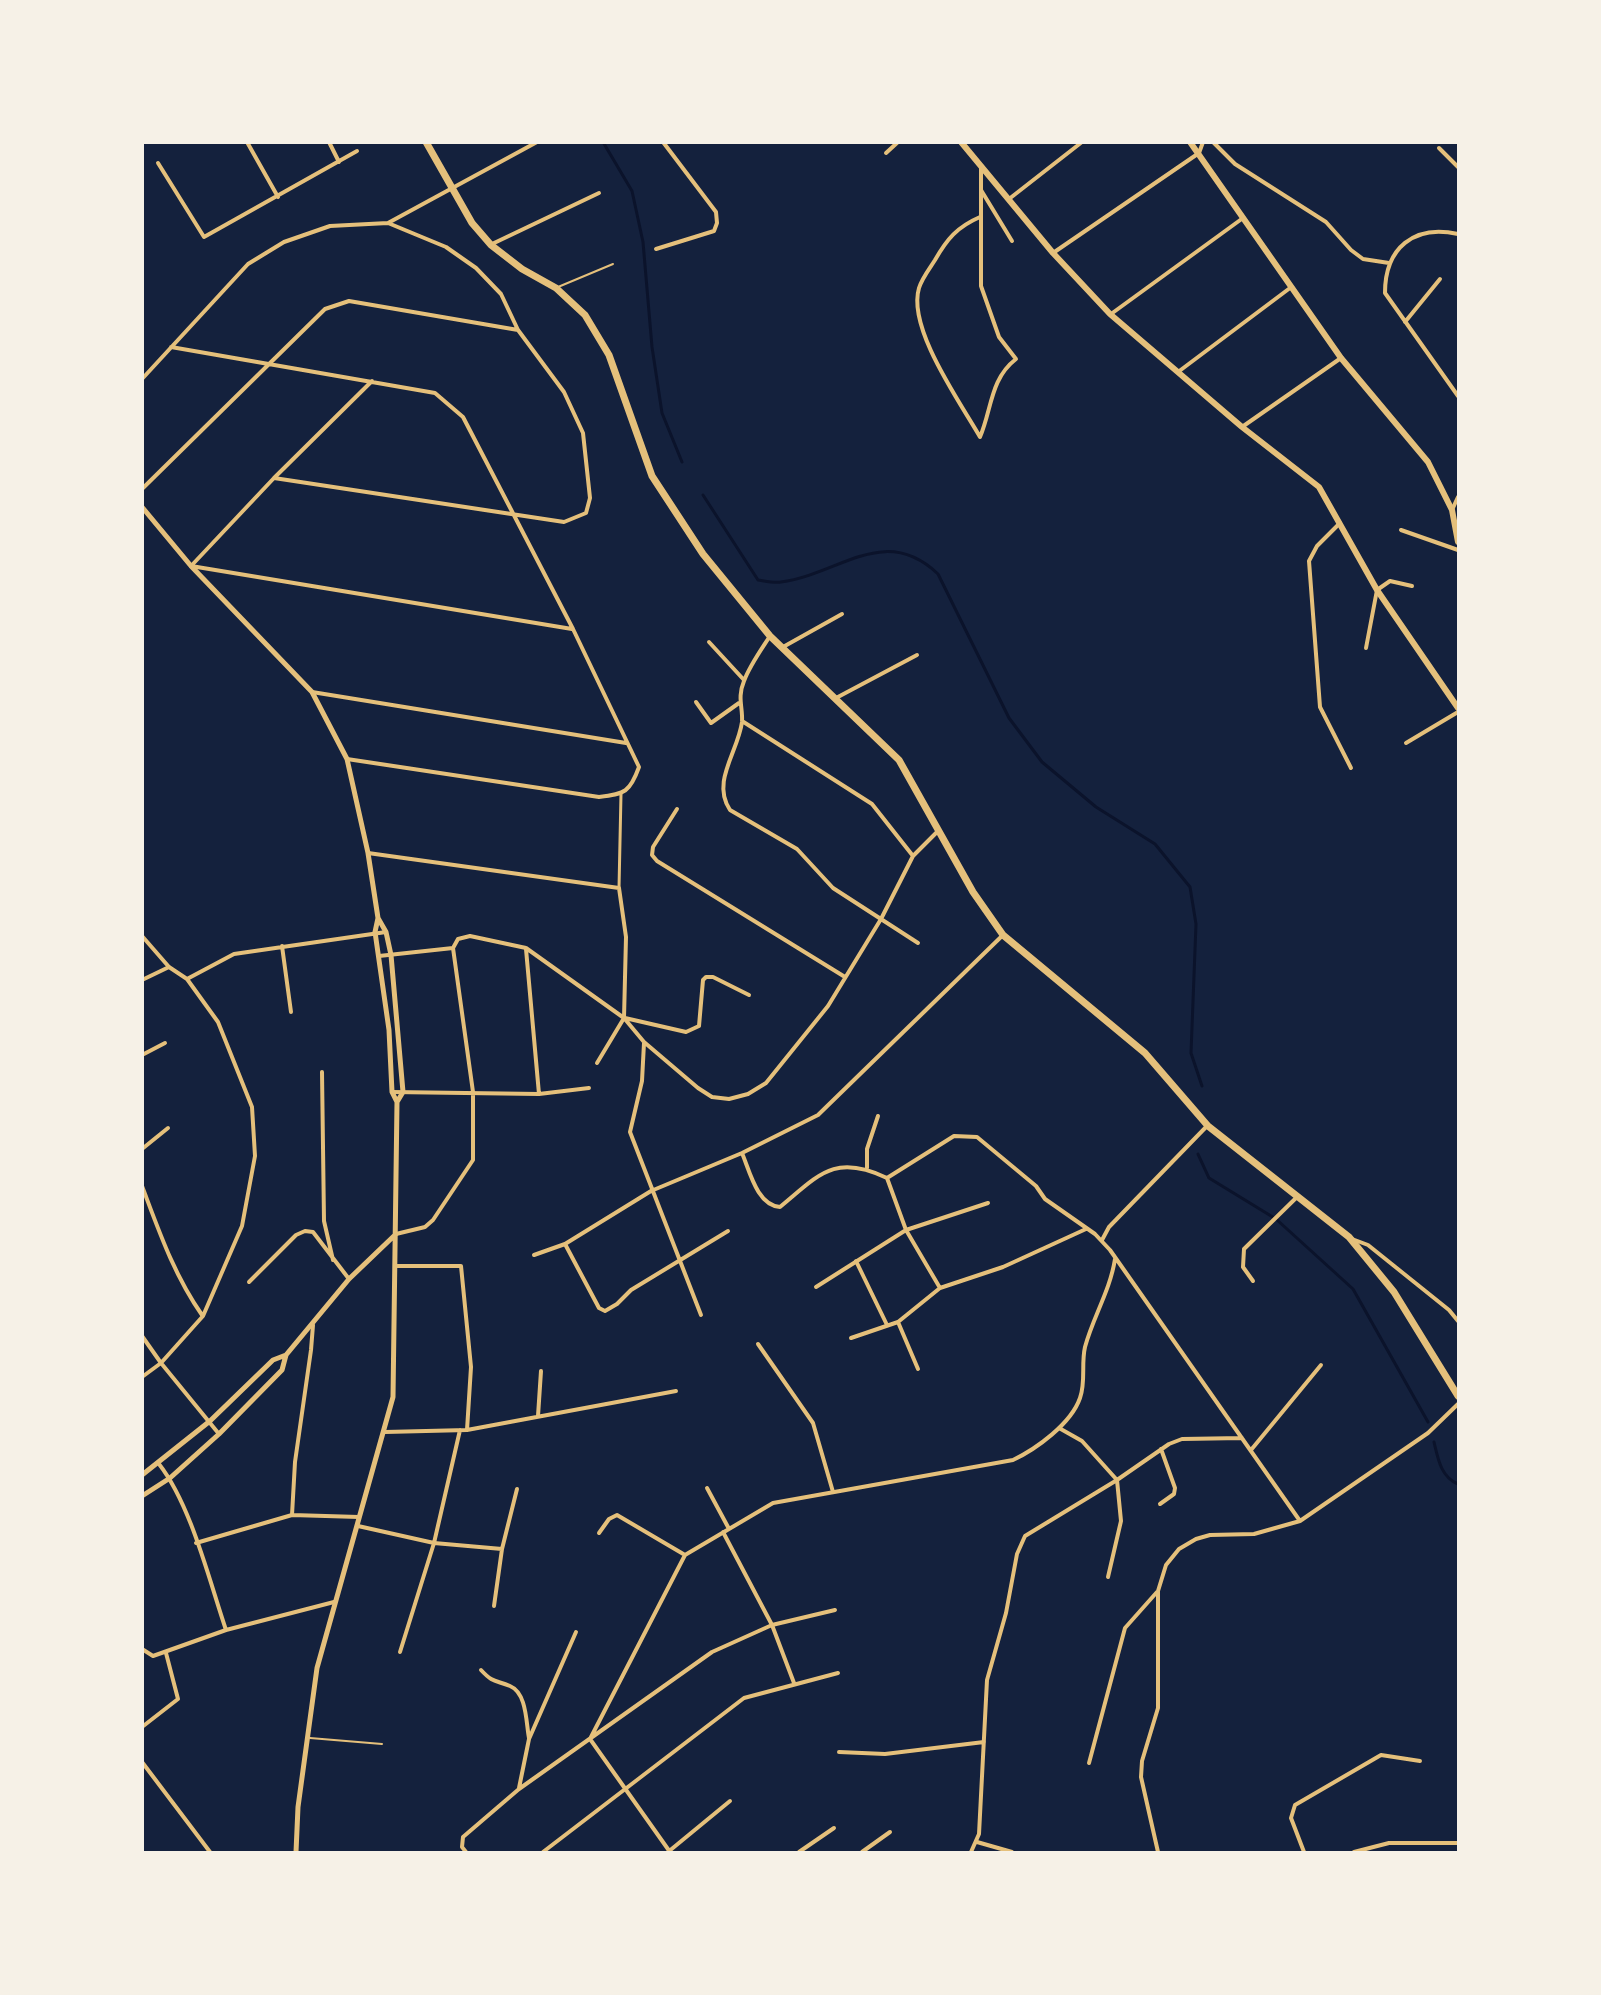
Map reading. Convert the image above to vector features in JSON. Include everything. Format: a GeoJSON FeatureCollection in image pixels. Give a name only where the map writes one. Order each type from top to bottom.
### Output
{"type":"FeatureCollection","features":[{"type":"Feature","properties":{"kind":"main road"},"geometry":{"type":"LineString","coordinates":[[426,142],[450,188],[472,223],[491,245],[522,269],[556,288],[585,315],[609,355],[652,476],[703,554],[770,636],[899,760],[973,892],[1003,935],[1145,1053],[1208,1126],[1349,1237],[1394,1292],[1458,1396]]}},
{"type":"Feature","properties":{"kind":"main road"},"geometry":{"type":"LineString","coordinates":[[961,142],[1053,253],[1110,314],[1242,427],[1319,486],[1377,590],[1458,710]]}},
{"type":"Feature","properties":{"kind":"main road"},"geometry":{"type":"LineString","coordinates":[[1190,142],[1341,358],[1428,462],[1452,510],[1458,542]]}},
{"type":"Feature","properties":{"kind":"street"},"geometry":{"type":"LineString","coordinates":[[246,142],[278,198]]}},
{"type":"Feature","properties":{"kind":"street"},"geometry":{"type":"LineString","coordinates":[[329,142],[339,162]]}},
{"type":"Feature","properties":{"kind":"street"},"geometry":{"type":"LineString","coordinates":[[388,223],[537,142]]}},
{"type":"Feature","properties":{"kind":"street"},"geometry":{"type":"LineString","coordinates":[[656,249],[714,231],[717,223],[716,212],[663,142]]}},
{"type":"Feature","properties":{"kind":"street"},"geometry":{"type":"LineString","coordinates":[[886,153],[898,142]]}},
{"type":"Feature","properties":{"kind":"street"},"geometry":{"type":"LineString","coordinates":[[1009,200],[1082,142]]}},
{"type":"Feature","properties":{"kind":"street"},"geometry":{"type":"LineString","coordinates":[[1053,253],[1199,153],[1203,142]]}},
{"type":"Feature","properties":{"kind":"street"},"geometry":{"type":"LineString","coordinates":[[1213,142],[1235,164],[1326,222],[1351,250],[1363,259],[1389,263]]}},
{"type":"Feature","properties":{"kind":"street"},"geometry":{"type":"LineString","coordinates":[[1439,148],[1458,167]]}},
{"type":"Feature","properties":{"kind":"street"},"geometry":{"type":"LineString","coordinates":[[158,163],[204,237],[278,198],[357,151]]}},
{"type":"Feature","properties":{"kind":"street"},"geometry":{"type":"LineString","coordinates":[[980,217],[962,225],[948,237],[919,288],[917,314],[923,336],[980,437],[994,386],[1004,368],[1016,358],[999,337],[981,286],[981,168]]}},
{"type":"Feature","properties":{"kind":"street"},"geometry":{"type":"LineString","coordinates":[[981,190],[1012,241]]}},
{"type":"Feature","properties":{"kind":"street"},"geometry":{"type":"LineString","coordinates":[[491,245],[599,193]]}},
{"type":"Feature","properties":{"kind":"street"},"geometry":{"type":"LineString","coordinates":[[1110,314],[1243,218]]}},
{"type":"Feature","properties":{"kind":"street"},"geometry":{"type":"LineString","coordinates":[[142,379],[248,264],[284,242],[330,226],[388,223],[446,247],[476,268],[501,294],[518,330],[564,392],[583,433],[590,498],[586,513],[564,522],[273,478]]}},
{"type":"Feature","properties":{"kind":"street"},"geometry":{"type":"LineString","coordinates":[[1458,234],[1445,231],[1420,232],[1405,244],[1389,263],[1385,293],[1458,396]]}},
{"type":"Feature","properties":{"kind":"street"},"geometry":{"type":"LineString","coordinates":[[1405,322],[1440,279]]}},
{"type":"Feature","properties":{"kind":"street"},"geometry":{"type":"LineString","coordinates":[[1178,372],[1290,288]]}},
{"type":"Feature","properties":{"kind":"street"},"geometry":{"type":"LineString","coordinates":[[142,489],[325,309],[349,301],[518,330]]}},
{"type":"Feature","properties":{"kind":"street"},"geometry":{"type":"LineString","coordinates":[[171,347],[435,393],[463,417],[573,629],[639,767],[633,784],[621,794],[599,797],[347,759]]}},
{"type":"Feature","properties":{"kind":"street"},"geometry":{"type":"LineString","coordinates":[[1242,427],[1341,358]]}},
{"type":"Feature","properties":{"kind":"street"},"geometry":{"type":"LineString","coordinates":[[191,566],[273,478],[372,381]]}},
{"type":"Feature","properties":{"kind":"street"},"geometry":{"type":"LineString","coordinates":[[1452,510],[1458,497]]}},
{"type":"Feature","properties":{"kind":"street"},"geometry":{"type":"LineString","coordinates":[[142,507],[191,566],[312,692],[347,759],[368,853],[378,918],[375,932],[388,1030],[392,1092],[397,1102],[397,1266],[393,1397],[317,1668],[298,1807],[296,1852]]}},
{"type":"Feature","properties":{"kind":"street"},"geometry":{"type":"LineString","coordinates":[[1340,523],[1317,546],[1309,561],[1320,707],[1351,768]]}},
{"type":"Feature","properties":{"kind":"street"},"geometry":{"type":"LineString","coordinates":[[1401,530],[1458,550]]}},
{"type":"Feature","properties":{"kind":"street"},"geometry":{"type":"LineString","coordinates":[[191,566],[573,629]]}},
{"type":"Feature","properties":{"kind":"street"},"geometry":{"type":"LineString","coordinates":[[1366,648],[1377,590],[1390,581],[1412,586]]}},
{"type":"Feature","properties":{"kind":"street"},"geometry":{"type":"LineString","coordinates":[[782,648],[842,614]]}},
{"type":"Feature","properties":{"kind":"street"},"geometry":{"type":"LineString","coordinates":[[770,636],[744,680],[739,703],[742,721],[722,784],[723,800],[730,810],[797,849],[833,888],[918,943]]}},
{"type":"Feature","properties":{"kind":"street"},"geometry":{"type":"LineString","coordinates":[[709,642],[744,680]]}},
{"type":"Feature","properties":{"kind":"street"},"geometry":{"type":"LineString","coordinates":[[836,698],[918,655]]}},
{"type":"Feature","properties":{"kind":"street"},"geometry":{"type":"LineString","coordinates":[[312,692],[627,743]]}},
{"type":"Feature","properties":{"kind":"street"},"geometry":{"type":"LineString","coordinates":[[696,702],[711,723],[739,703]]}},
{"type":"Feature","properties":{"kind":"street"},"geometry":{"type":"LineString","coordinates":[[1406,743],[1458,710]]}},
{"type":"Feature","properties":{"kind":"street"},"geometry":{"type":"LineString","coordinates":[[742,721],[872,804],[913,856]]}},
{"type":"Feature","properties":{"kind":"street"},"geometry":{"type":"LineString","coordinates":[[597,1063],[624,1018],[626,937],[619,888],[621,794]]}},
{"type":"Feature","properties":{"kind":"street"},"geometry":{"type":"LineString","coordinates":[[677,809],[653,847],[652,855],[845,977]]}},
{"type":"Feature","properties":{"kind":"street"},"geometry":{"type":"LineString","coordinates":[[142,1496],[170,1478],[219,1434],[282,1370],[286,1355],[349,1279],[396,1234],[425,1227],[433,1220],[468,1172],[473,1160],[473,1092],[453,948],[458,939],[470,936],[526,948],[624,1018],[644,1042],[698,1088],[712,1097],[729,1100],[748,1094],[766,1083],[828,1006],[881,919],[913,856],[938,831]]}},
{"type":"Feature","properties":{"kind":"street"},"geometry":{"type":"LineString","coordinates":[[368,853],[619,888]]}},
{"type":"Feature","properties":{"kind":"street"},"geometry":{"type":"LineString","coordinates":[[378,918],[386,932],[391,955],[403,1092],[397,1102]]}},
{"type":"Feature","properties":{"kind":"street"},"geometry":{"type":"LineString","coordinates":[[187,979],[234,954],[386,932]]}},
{"type":"Feature","properties":{"kind":"street"},"geometry":{"type":"LineString","coordinates":[[534,1255],[565,1245],[651,1191],[742,1153],[818,1115],[1003,935]]}},
{"type":"Feature","properties":{"kind":"street"},"geometry":{"type":"LineString","coordinates":[[142,1377],[160,1363],[203,1316],[242,1226],[255,1156],[252,1107],[218,1022],[187,979],[169,967],[143,938]]}},
{"type":"Feature","properties":{"kind":"street"},"geometry":{"type":"LineString","coordinates":[[282,946],[291,1012]]}},
{"type":"Feature","properties":{"kind":"street"},"geometry":{"type":"LineString","coordinates":[[379,956],[453,948]]}},
{"type":"Feature","properties":{"kind":"street"},"geometry":{"type":"LineString","coordinates":[[526,948],[539,1094]]}},
{"type":"Feature","properties":{"kind":"street"},"geometry":{"type":"LineString","coordinates":[[142,980],[169,967]]}},
{"type":"Feature","properties":{"kind":"street"},"geometry":{"type":"LineString","coordinates":[[624,1018],[686,1032],[694,1030],[699,1026],[703,980],[706,976],[713,977],[750,995]]}},
{"type":"Feature","properties":{"kind":"street"},"geometry":{"type":"LineString","coordinates":[[644,1042],[642,1081],[630,1131],[651,1191],[701,1315]]}},
{"type":"Feature","properties":{"kind":"street"},"geometry":{"type":"LineString","coordinates":[[142,1055],[165,1043]]}},
{"type":"Feature","properties":{"kind":"street"},"geometry":{"type":"LineString","coordinates":[[322,1072],[324,1221],[333,1260]]}},
{"type":"Feature","properties":{"kind":"street"},"geometry":{"type":"LineString","coordinates":[[392,1092],[539,1094],[589,1088]]}},
{"type":"Feature","properties":{"kind":"street"},"geometry":{"type":"LineString","coordinates":[[867,1168],[867,1149],[878,1116]]}},
{"type":"Feature","properties":{"kind":"street"},"geometry":{"type":"LineString","coordinates":[[1102,1240],[1109,1227],[1208,1126]]}},
{"type":"Feature","properties":{"kind":"street"},"geometry":{"type":"LineString","coordinates":[[142,1149],[168,1128]]}},
{"type":"Feature","properties":{"kind":"street"},"geometry":{"type":"LineString","coordinates":[[887,1178],[954,1136],[977,1137],[1036,1186],[1045,1199],[1102,1240],[1300,1521]]}},
{"type":"Feature","properties":{"kind":"street"},"geometry":{"type":"LineString","coordinates":[[742,1153],[762,1199],[771,1206],[780,1207],[824,1170],[843,1167],[867,1168],[887,1178],[906,1230],[940,1288]]}},
{"type":"Feature","properties":{"kind":"street"},"geometry":{"type":"LineString","coordinates":[[142,1186],[171,1263],[185,1291],[203,1316]]}},
{"type":"Feature","properties":{"kind":"street"},"geometry":{"type":"LineString","coordinates":[[1253,1281],[1243,1267],[1244,1249],[1281,1216],[1298,1197]]}},
{"type":"Feature","properties":{"kind":"street"},"geometry":{"type":"LineString","coordinates":[[816,1287],[906,1230],[988,1203]]}},
{"type":"Feature","properties":{"kind":"street"},"geometry":{"type":"LineString","coordinates":[[851,1338],[898,1322],[940,1288],[1003,1267],[1087,1229]]}},
{"type":"Feature","properties":{"kind":"street"},"geometry":{"type":"LineString","coordinates":[[565,1245],[599,1308],[605,1311],[617,1304],[632,1290],[728,1230]]}},
{"type":"Feature","properties":{"kind":"street"},"geometry":{"type":"LineString","coordinates":[[249,1282],[296,1235],[305,1231],[313,1232],[349,1279]]}},
{"type":"Feature","properties":{"kind":"street"},"geometry":{"type":"LineString","coordinates":[[1349,1237],[1368,1245],[1449,1310],[1458,1321]]}},
{"type":"Feature","properties":{"kind":"street"},"geometry":{"type":"LineString","coordinates":[[590,1739],[685,1554],[772,1503],[1013,1460],[1031,1452],[1059,1428],[1080,1400],[1085,1350],[1109,1287],[1115,1259]]}},
{"type":"Feature","properties":{"kind":"street"},"geometry":{"type":"LineString","coordinates":[[856,1261],[887,1325]]}},
{"type":"Feature","properties":{"kind":"street"},"geometry":{"type":"LineString","coordinates":[[397,1266],[461,1266],[471,1367],[467,1430]]}},
{"type":"Feature","properties":{"kind":"street"},"geometry":{"type":"LineString","coordinates":[[898,1322],[918,1369]]}},
{"type":"Feature","properties":{"kind":"street"},"geometry":{"type":"LineString","coordinates":[[292,1515],[295,1462],[313,1324]]}},
{"type":"Feature","properties":{"kind":"street"},"geometry":{"type":"LineString","coordinates":[[142,1336],[160,1363],[219,1434]]}},
{"type":"Feature","properties":{"kind":"street"},"geometry":{"type":"LineString","coordinates":[[758,1344],[813,1423],[833,1492]]}},
{"type":"Feature","properties":{"kind":"street"},"geometry":{"type":"LineString","coordinates":[[142,1475],[159,1464],[210,1421],[273,1360],[286,1355]]}},
{"type":"Feature","properties":{"kind":"street"},"geometry":{"type":"LineString","coordinates":[[1251,1450],[1321,1365]]}},
{"type":"Feature","properties":{"kind":"street"},"geometry":{"type":"LineString","coordinates":[[538,1416],[541,1371]]}},
{"type":"Feature","properties":{"kind":"street"},"geometry":{"type":"LineString","coordinates":[[385,1432],[467,1430],[676,1391]]}},
{"type":"Feature","properties":{"kind":"street"},"geometry":{"type":"LineString","coordinates":[[1158,1852],[1141,1777],[1142,1761],[1158,1708],[1158,1591],[1166,1565],[1179,1549],[1196,1539],[1210,1535],[1254,1534],[1300,1521],[1428,1433],[1458,1404]]}},
{"type":"Feature","properties":{"kind":"street"},"geometry":{"type":"LineString","coordinates":[[1059,1428],[1082,1442],[1117,1480],[1121,1521],[1108,1577]]}},
{"type":"Feature","properties":{"kind":"street"},"geometry":{"type":"LineString","coordinates":[[400,1652],[434,1543],[460,1430]]}},
{"type":"Feature","properties":{"kind":"street"},"geometry":{"type":"LineString","coordinates":[[971,1852],[977,1842],[987,1680],[1006,1613],[1020,1545],[1035,1528],[1117,1480],[1161,1448],[1182,1439],[1243,1438]]}},
{"type":"Feature","properties":{"kind":"street"},"geometry":{"type":"LineString","coordinates":[[1160,1504],[1174,1494],[1175,1488],[1161,1448]]}},
{"type":"Feature","properties":{"kind":"street"},"geometry":{"type":"LineString","coordinates":[[159,1464],[170,1478],[196,1543],[226,1630]]}},
{"type":"Feature","properties":{"kind":"street"},"geometry":{"type":"LineString","coordinates":[[707,1488],[728,1527]]}},
{"type":"Feature","properties":{"kind":"street"},"geometry":{"type":"LineString","coordinates":[[494,1606],[502,1549],[517,1489]]}},
{"type":"Feature","properties":{"kind":"street"},"geometry":{"type":"LineString","coordinates":[[196,1543],[292,1515],[361,1517]]}},
{"type":"Feature","properties":{"kind":"street"},"geometry":{"type":"LineString","coordinates":[[599,1533],[609,1519],[617,1515],[685,1554]]}},
{"type":"Feature","properties":{"kind":"street"},"geometry":{"type":"LineString","coordinates":[[358,1526],[434,1543],[502,1549]]}},
{"type":"Feature","properties":{"kind":"street"},"geometry":{"type":"LineString","coordinates":[[723,1532],[772,1625],[794,1683]]}},
{"type":"Feature","properties":{"kind":"street"},"geometry":{"type":"LineString","coordinates":[[1089,1763],[1125,1628],[1158,1591]]}},
{"type":"Feature","properties":{"kind":"street"},"geometry":{"type":"LineString","coordinates":[[142,1649],[153,1656],[166,1653],[226,1630],[334,1602]]}},
{"type":"Feature","properties":{"kind":"street"},"geometry":{"type":"LineString","coordinates":[[466,1852],[461,1841],[519,1789],[712,1652],[772,1625],[835,1610]]}},
{"type":"Feature","properties":{"kind":"street"},"geometry":{"type":"LineString","coordinates":[[519,1789],[529,1739],[576,1632]]}},
{"type":"Feature","properties":{"kind":"street"},"geometry":{"type":"LineString","coordinates":[[142,1727],[178,1699],[166,1653]]}},
{"type":"Feature","properties":{"kind":"street"},"geometry":{"type":"LineString","coordinates":[[481,1670],[491,1681],[515,1689],[522,1699],[529,1739]]}},
{"type":"Feature","properties":{"kind":"street"},"geometry":{"type":"LineString","coordinates":[[543,1852],[744,1698],[838,1672]]}},
{"type":"Feature","properties":{"kind":"street"},"geometry":{"type":"LineString","coordinates":[[590,1739],[668,1852],[730,1801]]}},
{"type":"Feature","properties":{"kind":"street"},"geometry":{"type":"LineString","coordinates":[[839,1752],[885,1754],[984,1742]]}},
{"type":"Feature","properties":{"kind":"street"},"geometry":{"type":"LineString","coordinates":[[1304,1852],[1291,1818],[1295,1805],[1381,1755],[1420,1761]]}},
{"type":"Feature","properties":{"kind":"street"},"geometry":{"type":"LineString","coordinates":[[142,1762],[210,1852]]}},
{"type":"Feature","properties":{"kind":"street"},"geometry":{"type":"LineString","coordinates":[[799,1852],[834,1828]]}},
{"type":"Feature","properties":{"kind":"street"},"geometry":{"type":"LineString","coordinates":[[862,1852],[890,1832]]}},
{"type":"Feature","properties":{"kind":"street"},"geometry":{"type":"LineString","coordinates":[[977,1842],[1012,1852]]}},
{"type":"Feature","properties":{"kind":"street"},"geometry":{"type":"LineString","coordinates":[[1354,1852],[1389,1843],[1458,1844]]}},
{"type":"Feature","properties":{"kind":"lane"},"geometry":{"type":"LineString","coordinates":[[556,288],[613,264]]}},
{"type":"Feature","properties":{"kind":"lane"},"geometry":{"type":"LineString","coordinates":[[306,1738],[382,1744]]}},
{"type":"Feature","properties":{"kind":"waterway"},"geometry":{"type":"LineString","coordinates":[[603,142],[632,191],[643,242],[652,347],[662,413],[682,462]]}},
{"type":"Feature","properties":{"kind":"waterway"},"geometry":{"type":"LineString","coordinates":[[703,495],[758,580],[778,582],[802,577],[861,556],[880,552],[899,553],[918,559],[938,574],[1009,718],[1042,762],[1096,807],[1155,844],[1190,887],[1196,924],[1191,1053],[1202,1086]]}},
{"type":"Feature","properties":{"kind":"waterway"},"geometry":{"type":"LineString","coordinates":[[1198,1154],[1209,1178],[1276,1219],[1353,1289],[1428,1422]]}},
{"type":"Feature","properties":{"kind":"waterway"},"geometry":{"type":"LineString","coordinates":[[1434,1442],[1444,1472],[1458,1484]]}}]}
